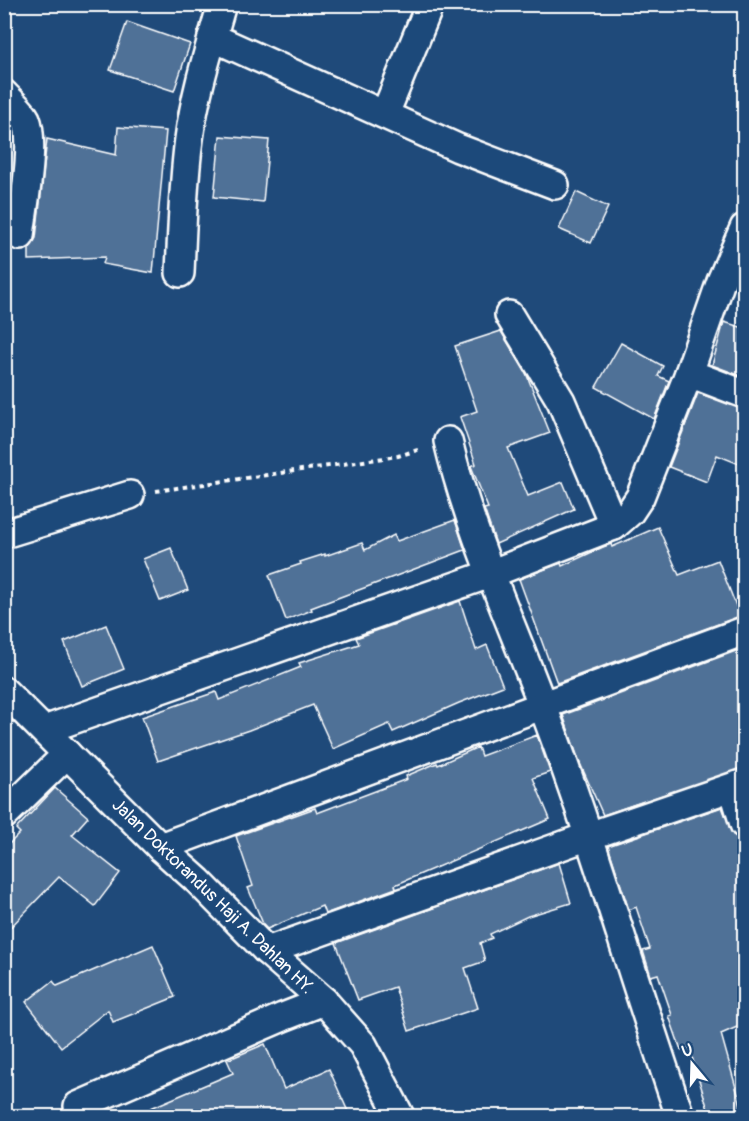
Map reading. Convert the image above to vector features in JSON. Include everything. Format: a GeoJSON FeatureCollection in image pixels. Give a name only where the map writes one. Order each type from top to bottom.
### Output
{"type":"FeatureCollection","features":[{"type":"Feature","properties":{"kind":"street"},"geometry":{"type":"LineString","coordinates":[[180,273],[189,138],[199,85],[222,4]]}},
{"type":"Feature","properties":{"kind":"street"},"geometry":{"type":"LineString","coordinates":[[385,114],[430,4]]}},
{"type":"Feature","properties":{"kind":"street"},"geometry":{"type":"LineString","coordinates":[[212,37],[458,148],[555,185]]}},
{"type":"Feature","properties":{"kind":"street"},"geometry":{"type":"LineString","coordinates":[[4,94],[25,116],[28,127],[29,150],[20,236]]}},
{"type":"Feature","properties":{"kind":"street"},"geometry":{"type":"LineString","coordinates":[[44,730],[490,574],[614,526],[630,512],[640,497],[689,373],[721,281],[744,228]]}},
{"type":"Feature","properties":{"kind":"street"},"geometry":{"type":"LineString","coordinates":[[509,315],[561,401],[614,526]]}},
{"type":"Feature","properties":{"kind":"street"},"geometry":{"type":"LineString","coordinates":[[689,373],[744,394]]}},
{"type":"Feature","properties":{"kind":"street"},"geometry":{"type":"LineString","coordinates":[[448,441],[490,574],[543,707],[589,836],[680,1116]]}},
{"type":"Feature","properties":{"kind":"street"},"geometry":{"type":"LineString","coordinates":[[4,534],[130,495]]}},
{"type":"Feature","properties":{"kind":"street"},"geometry":{"type":"LineString","coordinates":[[160,847],[744,631]]}},
{"type":"Feature","properties":{"kind":"street","name":"Jalan Doktorandus Haji A. Dahlan HY."},"geometry":{"type":"LineString","coordinates":[[4,691],[267,951],[324,1001],[363,1044],[400,1116]]}},
{"type":"Feature","properties":{"kind":"street"},"geometry":{"type":"LineString","coordinates":[[4,814],[67,754]]}},
{"type":"Feature","properties":{"kind":"street"},"geometry":{"type":"LineString","coordinates":[[267,951],[589,836],[739,786],[744,824]]}},
{"type":"Feature","properties":{"kind":"street"},"geometry":{"type":"LineString","coordinates":[[78,1106],[324,1001]]}},
{"type":"Feature","properties":{"kind":"path"},"geometry":{"type":"LineString","coordinates":[[130,495],[399,456],[448,441]]}},
{"type":"Feature","properties":{"kind":"building"},"geometry":{"type":"Polygon","coordinates":[[[127,22],[190,44],[174,91],[110,70],[127,22]]]}},
{"type":"Feature","properties":{"kind":"building"},"geometry":{"type":"Polygon","coordinates":[[[118,127],[166,131],[153,273],[103,264],[105,257],[29,260],[29,249],[36,238],[47,139],[116,155],[118,127]]]}},
{"type":"Feature","properties":{"kind":"building"},"geometry":{"type":"Polygon","coordinates":[[[220,136],[269,140],[263,202],[214,197],[220,136]]]}},
{"type":"Feature","properties":{"kind":"building"},"geometry":{"type":"Polygon","coordinates":[[[576,192],[608,207],[591,243],[559,229],[576,192]]]}},
{"type":"Feature","properties":{"kind":"building"},"geometry":{"type":"Polygon","coordinates":[[[724,322],[744,328],[744,377],[712,365],[724,322]]]}},
{"type":"Feature","properties":{"kind":"building"},"geometry":{"type":"Polygon","coordinates":[[[501,331],[526,373],[550,433],[508,448],[528,496],[563,482],[574,509],[496,544],[484,509],[488,508],[471,466],[476,464],[460,417],[477,411],[455,346],[501,331]]]}},
{"type":"Feature","properties":{"kind":"building"},"geometry":{"type":"Polygon","coordinates":[[[621,343],[663,366],[658,376],[669,381],[654,419],[596,387],[621,343]]]}},
{"type":"Feature","properties":{"kind":"building"},"geometry":{"type":"Polygon","coordinates":[[[698,393],[744,409],[744,466],[717,455],[707,482],[669,467],[698,393]]]}},
{"type":"Feature","properties":{"kind":"building"},"geometry":{"type":"Polygon","coordinates":[[[455,520],[465,550],[311,608],[312,610],[286,620],[269,575],[301,564],[300,562],[362,543],[365,550],[394,535],[397,541],[455,520]]]}},
{"type":"Feature","properties":{"kind":"building"},"geometry":{"type":"Polygon","coordinates":[[[658,527],[679,575],[718,560],[740,616],[557,683],[519,579],[561,563],[562,566],[603,547],[611,544],[612,547],[658,527]]]}},
{"type":"Feature","properties":{"kind":"building"},"geometry":{"type":"Polygon","coordinates":[[[171,548],[188,590],[160,601],[143,559],[171,548]]]}},
{"type":"Feature","properties":{"kind":"building"},"geometry":{"type":"Polygon","coordinates":[[[460,601],[476,650],[487,645],[503,686],[393,732],[389,724],[333,749],[313,705],[158,761],[142,717],[216,692],[219,700],[301,667],[299,663],[359,644],[356,638],[460,601]]]}},
{"type":"Feature","properties":{"kind":"building"},"geometry":{"type":"Polygon","coordinates":[[[106,625],[124,669],[82,686],[64,642],[106,625]]]}},
{"type":"Feature","properties":{"kind":"building"},"geometry":{"type":"Polygon","coordinates":[[[744,648],[744,768],[603,815],[579,761],[563,715],[744,648]]]}},
{"type":"Feature","properties":{"kind":"building"},"geometry":{"type":"Polygon","coordinates":[[[537,735],[550,772],[533,778],[550,819],[395,885],[396,888],[325,914],[322,906],[267,929],[264,926],[248,888],[253,886],[236,836],[315,808],[317,813],[407,779],[406,776],[478,747],[481,756],[537,735]]]}},
{"type":"Feature","properties":{"kind":"building"},"geometry":{"type":"Polygon","coordinates":[[[55,788],[88,817],[72,835],[120,873],[95,906],[59,877],[4,934],[4,849],[20,833],[16,829],[55,788]]]}},
{"type":"Feature","properties":{"kind":"building"},"geometry":{"type":"Polygon","coordinates":[[[722,807],[733,835],[744,839],[744,1024],[721,1034],[744,1116],[710,1116],[689,1047],[681,1050],[658,974],[651,976],[643,951],[650,949],[636,907],[629,910],[608,846],[722,807]]]}},
{"type":"Feature","properties":{"kind":"building"},"geometry":{"type":"Polygon","coordinates":[[[559,863],[571,903],[528,916],[490,934],[492,938],[480,943],[485,961],[465,968],[478,1008],[409,1031],[395,987],[358,1000],[336,943],[559,863]]]}},
{"type":"Feature","properties":{"kind":"building"},"geometry":{"type":"Polygon","coordinates":[[[153,945],[175,997],[113,1022],[108,1010],[61,1047],[26,1002],[53,981],[57,986],[153,945]]]}},
{"type":"Feature","properties":{"kind":"building"},"geometry":{"type":"Polygon","coordinates":[[[265,1044],[284,1089],[329,1069],[350,1116],[132,1116],[233,1073],[227,1060],[265,1044]]]}}]}
